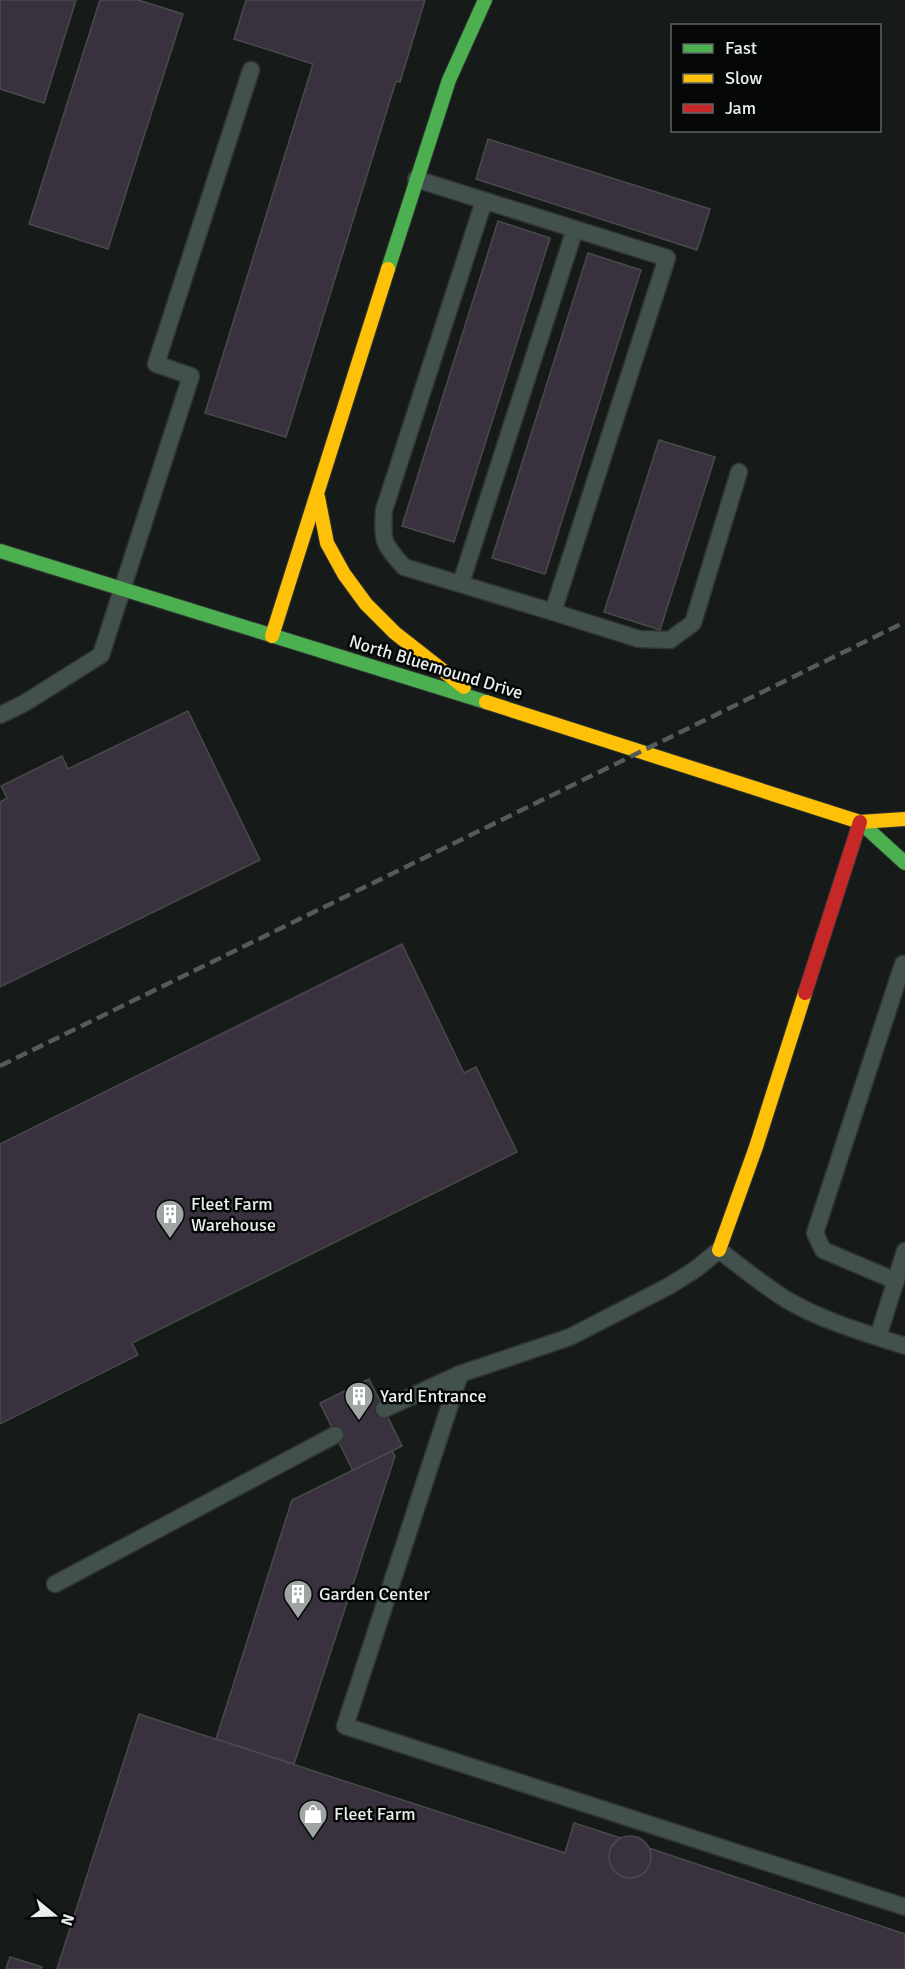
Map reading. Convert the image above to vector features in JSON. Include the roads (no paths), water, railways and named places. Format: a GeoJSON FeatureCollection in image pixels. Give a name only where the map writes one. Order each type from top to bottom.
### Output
{"type":"FeatureCollection","features":[{"type":"Feature","properties":{"kind":"main road"},"geometry":{"type":"LineString","coordinates":[[272,636],[416,179],[450,80],[485,0]]}},
{"type":"Feature","properties":{"kind":"main road"},"geometry":{"type":"LineString","coordinates":[[317,491],[327,543],[344,574],[366,604],[395,633],[479,700]]}},
{"type":"Feature","properties":{"kind":"main road","name":"North Bluemound Drive"},"geometry":{"type":"LineString","coordinates":[[0,551],[479,700],[860,822],[905,819]]}},
{"type":"Feature","properties":{"kind":"main road"},"geometry":{"type":"LineString","coordinates":[[719,1250],[756,1147],[860,822]]}},
{"type":"Feature","properties":{"kind":"main road","name":"North Bluemound Drive"},"geometry":{"type":"LineString","coordinates":[[860,822],[905,863]]}},
{"type":"Feature","properties":{"kind":"lane"},"geometry":{"type":"LineString","coordinates":[[0,715],[23,704],[100,655],[191,375],[156,364],[251,70]]}},
{"type":"Feature","properties":{"kind":"lane"},"geometry":{"type":"LineString","coordinates":[[416,179],[667,258],[553,612]]}},
{"type":"Feature","properties":{"kind":"lane"},"geometry":{"type":"LineString","coordinates":[[484,201],[384,510],[382,537],[389,550],[404,567],[639,639],[670,640],[693,623],[739,472]]}},
{"type":"Feature","properties":{"kind":"lane"},"geometry":{"type":"LineString","coordinates":[[461,583],[575,229]]}},
{"type":"Feature","properties":{"kind":"lane"},"geometry":{"type":"LineString","coordinates":[[896,1281],[823,1250],[815,1233],[899,975],[905,964]]}},
{"type":"Feature","properties":{"kind":"lane"},"geometry":{"type":"LineString","coordinates":[[384,1409],[460,1374],[570,1337],[669,1286],[696,1269],[719,1250],[789,1300],[848,1327],[905,1346]]}},
{"type":"Feature","properties":{"kind":"lane"},"geometry":{"type":"LineString","coordinates":[[878,1337],[905,1251]]}},
{"type":"Feature","properties":{"kind":"lane"},"geometry":{"type":"LineString","coordinates":[[460,1374],[345,1726],[905,1907]]}},
{"type":"Feature","properties":{"kind":"lane"},"geometry":{"type":"LineString","coordinates":[[55,1584],[335,1435]]}},
{"type":"Feature","properties":{"kind":"railway"},"geometry":{"type":"LineString","coordinates":[[0,1066],[905,622]]}},
{"type":"Feature","properties":{"kind":"place","name":"Fleet Farm Warehouse"},"geometry":{"type":"Point","coordinates":[170,1240]}},
{"type":"Feature","properties":{"kind":"place","name":"Yard Entrance"},"geometry":{"type":"Point","coordinates":[359,1422]}},
{"type":"Feature","properties":{"kind":"place","name":"Garden Center"},"geometry":{"type":"Point","coordinates":[298,1620]}},
{"type":"Feature","properties":{"kind":"place","name":"Fleet Farm"},"geometry":{"type":"Point","coordinates":[313,1840]}}]}
